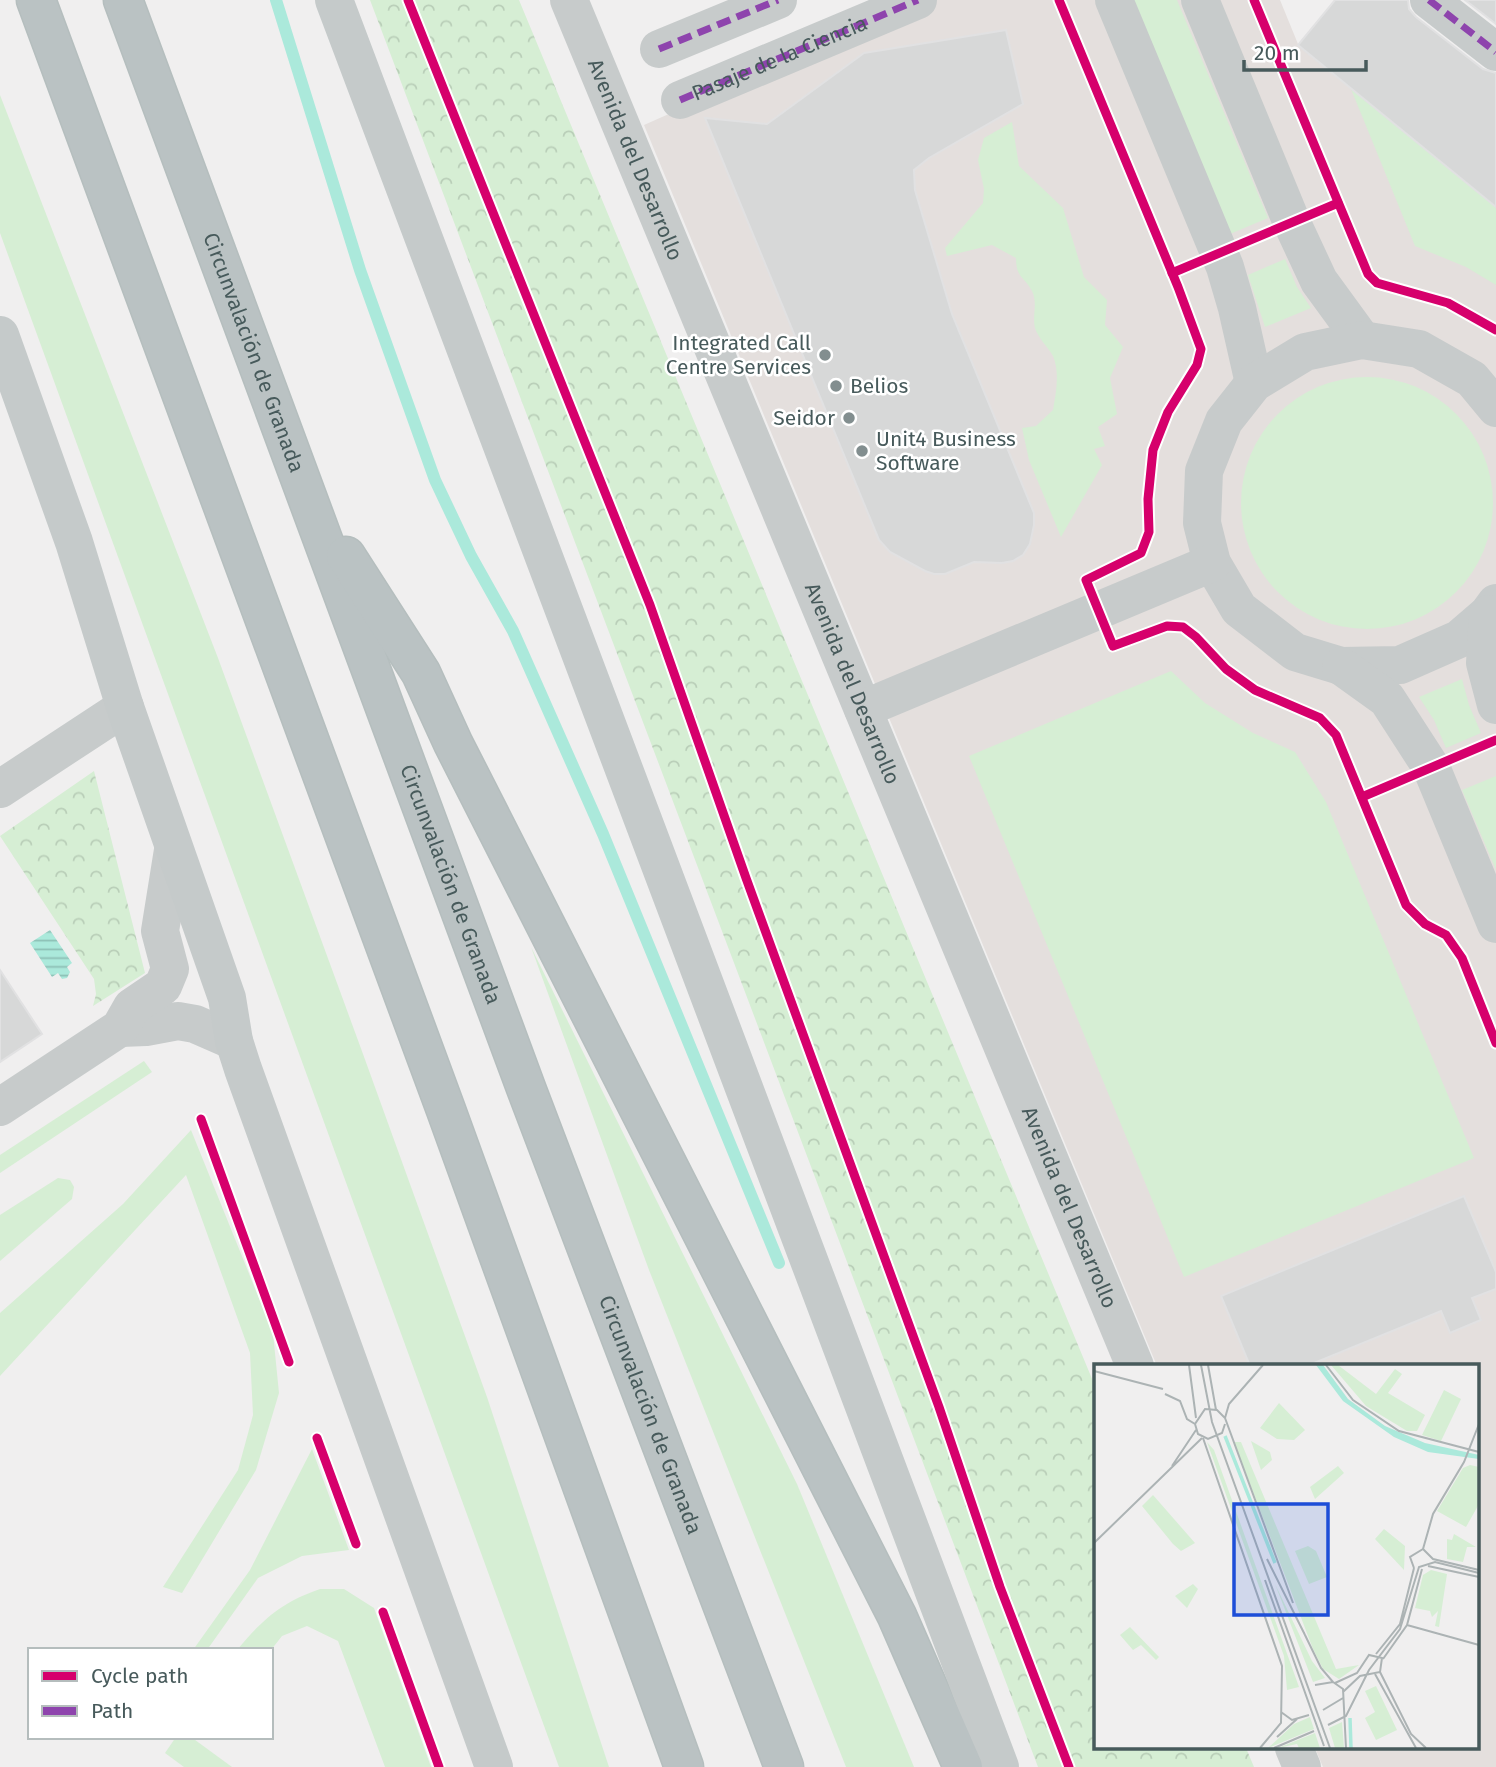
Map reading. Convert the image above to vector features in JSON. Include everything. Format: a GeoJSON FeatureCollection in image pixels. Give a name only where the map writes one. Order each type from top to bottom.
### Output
{"type":"FeatureCollection","features":[{"type":"Feature","properties":{"kind":"highway"},"geometry":{"type":"LineString","coordinates":[[36,0],[436,1084],[684,1767]]}},
{"type":"Feature","properties":{"kind":"highway","name":"Circunvalación de Granada"},"geometry":{"type":"LineString","coordinates":[[123,0],[521,1075],[784,1767]]}},
{"type":"Feature","properties":{"kind":"highway"},"geometry":{"type":"LineString","coordinates":[[305,493],[421,673],[453,743],[897,1616],[963,1767]]}},
{"type":"Feature","properties":{"kind":"main road"},"geometry":{"type":"LineString","coordinates":[[334,0],[1000,1767]]}},
{"type":"Feature","properties":{"kind":"main road"},"geometry":{"type":"LineString","coordinates":[[0,335],[75,542],[125,707],[227,998],[234,1041],[328,1311],[494,1767]]}},
{"type":"Feature","properties":{"kind":"street","name":"Avenida del Desarrollo"},"geometry":{"type":"LineString","coordinates":[[569,0],[1134,1364]]}},
{"type":"Feature","properties":{"kind":"street"},"geometry":{"type":"LineString","coordinates":[[659,49],[778,0]]}},
{"type":"Feature","properties":{"kind":"street","name":"Pasaje de la Ciencia"},"geometry":{"type":"LineString","coordinates":[[680,100],[918,0]]}},
{"type":"Feature","properties":{"kind":"street"},"geometry":{"type":"LineString","coordinates":[[1114,0],[1225,267],[1254,383]]}},
{"type":"Feature","properties":{"kind":"street"},"geometry":{"type":"LineString","coordinates":[[1200,0],[1292,223],[1319,281],[1362,340]]}},
{"type":"Feature","properties":{"kind":"street"},"geometry":{"type":"LineString","coordinates":[[1429,0],[1496,52]]}},
{"type":"Feature","properties":{"kind":"street"},"geometry":{"type":"LineString","coordinates":[[1492,608],[1459,639],[1400,665],[1341,666],[1295,652],[1239,609],[1212,563],[1202,523],[1204,471],[1224,421],[1254,383],[1305,352],[1362,340],[1419,349],[1472,379],[1496,408]]}},
{"type":"Feature","properties":{"kind":"street"},"geometry":{"type":"LineString","coordinates":[[863,709],[1212,563]]}},
{"type":"Feature","properties":{"kind":"street"},"geometry":{"type":"LineString","coordinates":[[1492,608],[1485,663],[1496,705]]}},
{"type":"Feature","properties":{"kind":"street"},"geometry":{"type":"LineString","coordinates":[[1341,666],[1387,699],[1431,767],[1496,924]]}},
{"type":"Feature","properties":{"kind":"street"},"geometry":{"type":"LineString","coordinates":[[0,789],[125,707]]}},
{"type":"Feature","properties":{"kind":"street"},"geometry":{"type":"LineString","coordinates":[[0,1107],[120,1028],[132,1007],[163,986],[170,969],[160,931],[173,850]]}},
{"type":"Feature","properties":{"kind":"street"},"geometry":{"type":"LineString","coordinates":[[120,1028],[146,1027],[178,1021],[195,1024],[234,1041]]}},
{"type":"Feature","properties":{"kind":"street"},"geometry":{"type":"LineString","coordinates":[[1295,1750],[1302,1767]]}},
{"type":"Feature","properties":{"kind":"shaded area"},"geometry":{"type":"Polygon","coordinates":[[[926,0],[1280,0],[1298,44],[1335,0],[1389,0],[1496,84],[1496,1767],[1323,1767],[1316,1750],[1478,1750],[1478,1364],[1156,1364],[644,125],[926,0]]]}},
{"type":"Feature","properties":{"kind":"shaded area"},"geometry":{"type":"Polygon","coordinates":[[[50,930],[72,963],[67,967],[70,972],[67,978],[62,979],[58,973],[52,977],[30,943],[50,930]]]}},
{"type":"Feature","properties":{"kind":"green space"},"geometry":{"type":"Polygon","coordinates":[[[370,0],[519,0],[1094,1384],[1094,1750],[1247,1750],[1254,1767],[1038,1767],[370,0]]]}},
{"type":"Feature","properties":{"kind":"green space"},"geometry":{"type":"Polygon","coordinates":[[[1133,0],[1177,0],[1268,218],[1230,234],[1133,0]]]}},
{"type":"Feature","properties":{"kind":"green space"},"geometry":{"type":"Polygon","coordinates":[[[1351,89],[1496,207],[1496,285],[1466,267],[1415,246],[1351,89]]]}},
{"type":"Feature","properties":{"kind":"green space"},"geometry":{"type":"Polygon","coordinates":[[[0,95],[218,658],[363,1054],[487,1397],[609,1767],[559,1767],[0,233],[0,95]]]}},
{"type":"Feature","properties":{"kind":"green space"},"geometry":{"type":"Polygon","coordinates":[[[1012,122],[1019,166],[1063,208],[1084,277],[1107,300],[1105,325],[1123,347],[1110,378],[1117,414],[1098,427],[1105,446],[1094,449],[1102,465],[1061,537],[1029,460],[1022,428],[1036,426],[1053,410],[1057,383],[1053,356],[1035,328],[1035,300],[1032,291],[1019,273],[1016,258],[992,245],[947,256],[945,248],[983,203],[984,189],[978,160],[984,138],[1012,122]]]}},
{"type":"Feature","properties":{"kind":"green space"},"geometry":{"type":"Polygon","coordinates":[[[1285,259],[1297,287],[1311,308],[1265,327],[1248,275],[1285,259]]]}},
{"type":"Feature","properties":{"kind":"green space"},"geometry":{"type":"Polygon","coordinates":[[[1355,377],[1379,377],[1404,382],[1427,391],[1447,405],[1465,423],[1479,443],[1488,466],[1493,503],[1491,528],[1479,563],[1465,583],[1447,601],[1427,615],[1404,624],[1379,629],[1355,629],[1330,624],[1307,615],[1287,601],[1269,583],[1255,563],[1246,540],[1241,515],[1241,491],[1246,466],[1255,443],[1269,423],[1287,405],[1307,391],[1330,382],[1355,377]]]}},
{"type":"Feature","properties":{"kind":"green space"},"geometry":{"type":"Polygon","coordinates":[[[1171,671],[1205,703],[1253,733],[1295,752],[1326,802],[1474,1158],[1184,1277],[969,756],[1171,671]]]}},
{"type":"Feature","properties":{"kind":"green space"},"geometry":{"type":"Polygon","coordinates":[[[1462,679],[1481,733],[1446,748],[1434,720],[1419,697],[1462,679]]]}},
{"type":"Feature","properties":{"kind":"green space"},"geometry":{"type":"Polygon","coordinates":[[[94,771],[145,973],[93,1006],[96,994],[94,979],[0,836],[94,771]]]}},
{"type":"Feature","properties":{"kind":"green space"},"geometry":{"type":"Polygon","coordinates":[[[1496,776],[1496,870],[1462,790],[1496,776]]]}},
{"type":"Feature","properties":{"kind":"green space"},"geometry":{"type":"Polygon","coordinates":[[[531,947],[797,1484],[914,1767],[846,1767],[649,1270],[531,947]]]}},
{"type":"Feature","properties":{"kind":"green space"},"geometry":{"type":"Polygon","coordinates":[[[144,1061],[152,1072],[0,1173],[0,1155],[144,1061]]]}},
{"type":"Feature","properties":{"kind":"green space"},"geometry":{"type":"Polygon","coordinates":[[[191,1130],[273,1333],[279,1393],[256,1470],[182,1593],[163,1587],[238,1470],[253,1415],[250,1353],[186,1175],[0,1376],[0,1313],[123,1204],[191,1130]]]}},
{"type":"Feature","properties":{"kind":"green space"},"geometry":{"type":"Polygon","coordinates":[[[58,1178],[70,1180],[74,1187],[72,1199],[0,1261],[0,1215],[58,1178]]]}},
{"type":"Feature","properties":{"kind":"green space"},"geometry":{"type":"Polygon","coordinates":[[[312,1449],[349,1550],[302,1556],[258,1578],[208,1648],[194,1648],[250,1570],[312,1449]]]}},
{"type":"Feature","properties":{"kind":"green space"},"geometry":{"type":"Polygon","coordinates":[[[320,1589],[344,1589],[374,1608],[431,1767],[385,1767],[338,1641],[307,1626],[282,1636],[273,1648],[239,1648],[274,1613],[320,1589]]]}},
{"type":"Feature","properties":{"kind":"green space"},"geometry":{"type":"Polygon","coordinates":[[[175,1739],[194,1739],[232,1767],[184,1767],[165,1753],[175,1739]]]}},
{"type":"Feature","properties":{"kind":"building"},"geometry":{"type":"Polygon","coordinates":[[[1335,0],[1408,0],[1409,9],[1416,17],[1483,69],[1496,73],[1496,207],[1298,45],[1335,0]]]}},
{"type":"Feature","properties":{"kind":"building"},"geometry":{"type":"Polygon","coordinates":[[[1465,0],[1496,0],[1496,24],[1465,0]]]}},
{"type":"Feature","properties":{"kind":"building"},"geometry":{"type":"Polygon","coordinates":[[[1006,30],[1023,104],[929,158],[914,170],[915,190],[952,314],[1034,513],[1034,525],[1030,544],[1023,555],[1013,561],[974,562],[945,574],[934,574],[890,552],[879,540],[705,118],[767,124],[864,53],[1006,30]]]}},
{"type":"Feature","properties":{"kind":"building"},"geometry":{"type":"Polygon","coordinates":[[[0,970],[42,1034],[0,1062],[0,970]]]}},
{"type":"Feature","properties":{"kind":"building"},"geometry":{"type":"Polygon","coordinates":[[[1464,1196],[1496,1272],[1496,1289],[1472,1298],[1481,1320],[1450,1333],[1441,1311],[1312,1364],[1249,1364],[1221,1296],[1464,1196]]]}},
{"type":"Feature","properties":{"kind":"waterway"},"geometry":{"type":"LineString","coordinates":[[276,0],[360,270],[435,480],[471,556],[513,631],[603,834],[779,1263]]}},
{"type":"Feature","properties":{"kind":"marked path"},"geometry":{"type":"LineString","coordinates":[[659,49],[778,0]]}},
{"type":"Feature","properties":{"kind":"marked path"},"geometry":{"type":"LineString","coordinates":[[680,100],[918,0]]}},
{"type":"Feature","properties":{"kind":"marked path"},"geometry":{"type":"LineString","coordinates":[[1429,0],[1496,52]]}},
{"type":"Feature","properties":{"kind":"cycle path"},"geometry":{"type":"LineString","coordinates":[[408,0],[650,605],[746,878],[939,1407],[1000,1587],[1069,1767]]}},
{"type":"Feature","properties":{"kind":"cycle path"},"geometry":{"type":"LineString","coordinates":[[1059,0],[1201,349],[1197,365],[1168,412],[1153,450],[1148,499],[1149,532],[1141,553],[1086,580],[1113,646],[1167,626],[1183,627],[1226,669],[1255,690],[1320,718],[1336,735],[1406,905],[1425,924],[1446,935],[1462,958],[1496,1043]]}},
{"type":"Feature","properties":{"kind":"cycle path"},"geometry":{"type":"LineString","coordinates":[[1254,0],[1368,274],[1377,283],[1448,303],[1496,330]]}},
{"type":"Feature","properties":{"kind":"cycle path"},"geometry":{"type":"LineString","coordinates":[[1172,273],[1338,203]]}},
{"type":"Feature","properties":{"kind":"cycle path"},"geometry":{"type":"LineString","coordinates":[[1362,797],[1496,740]]}},
{"type":"Feature","properties":{"kind":"cycle path"},"geometry":{"type":"LineString","coordinates":[[201,1119],[289,1362]]}},
{"type":"Feature","properties":{"kind":"cycle path"},"geometry":{"type":"LineString","coordinates":[[317,1438],[356,1544]]}},
{"type":"Feature","properties":{"kind":"cycle path"},"geometry":{"type":"LineString","coordinates":[[383,1612],[439,1767]]}},
{"type":"Feature","properties":{"kind":"place","name":"Integrated Call Centre Services"},"geometry":{"type":"Point","coordinates":[825,355]}},
{"type":"Feature","properties":{"kind":"place","name":"Belios"},"geometry":{"type":"Point","coordinates":[836,386]}},
{"type":"Feature","properties":{"kind":"place","name":"Seidor"},"geometry":{"type":"Point","coordinates":[849,418]}},
{"type":"Feature","properties":{"kind":"place","name":"Unit4 Business Software"},"geometry":{"type":"Point","coordinates":[862,451]}}]}
